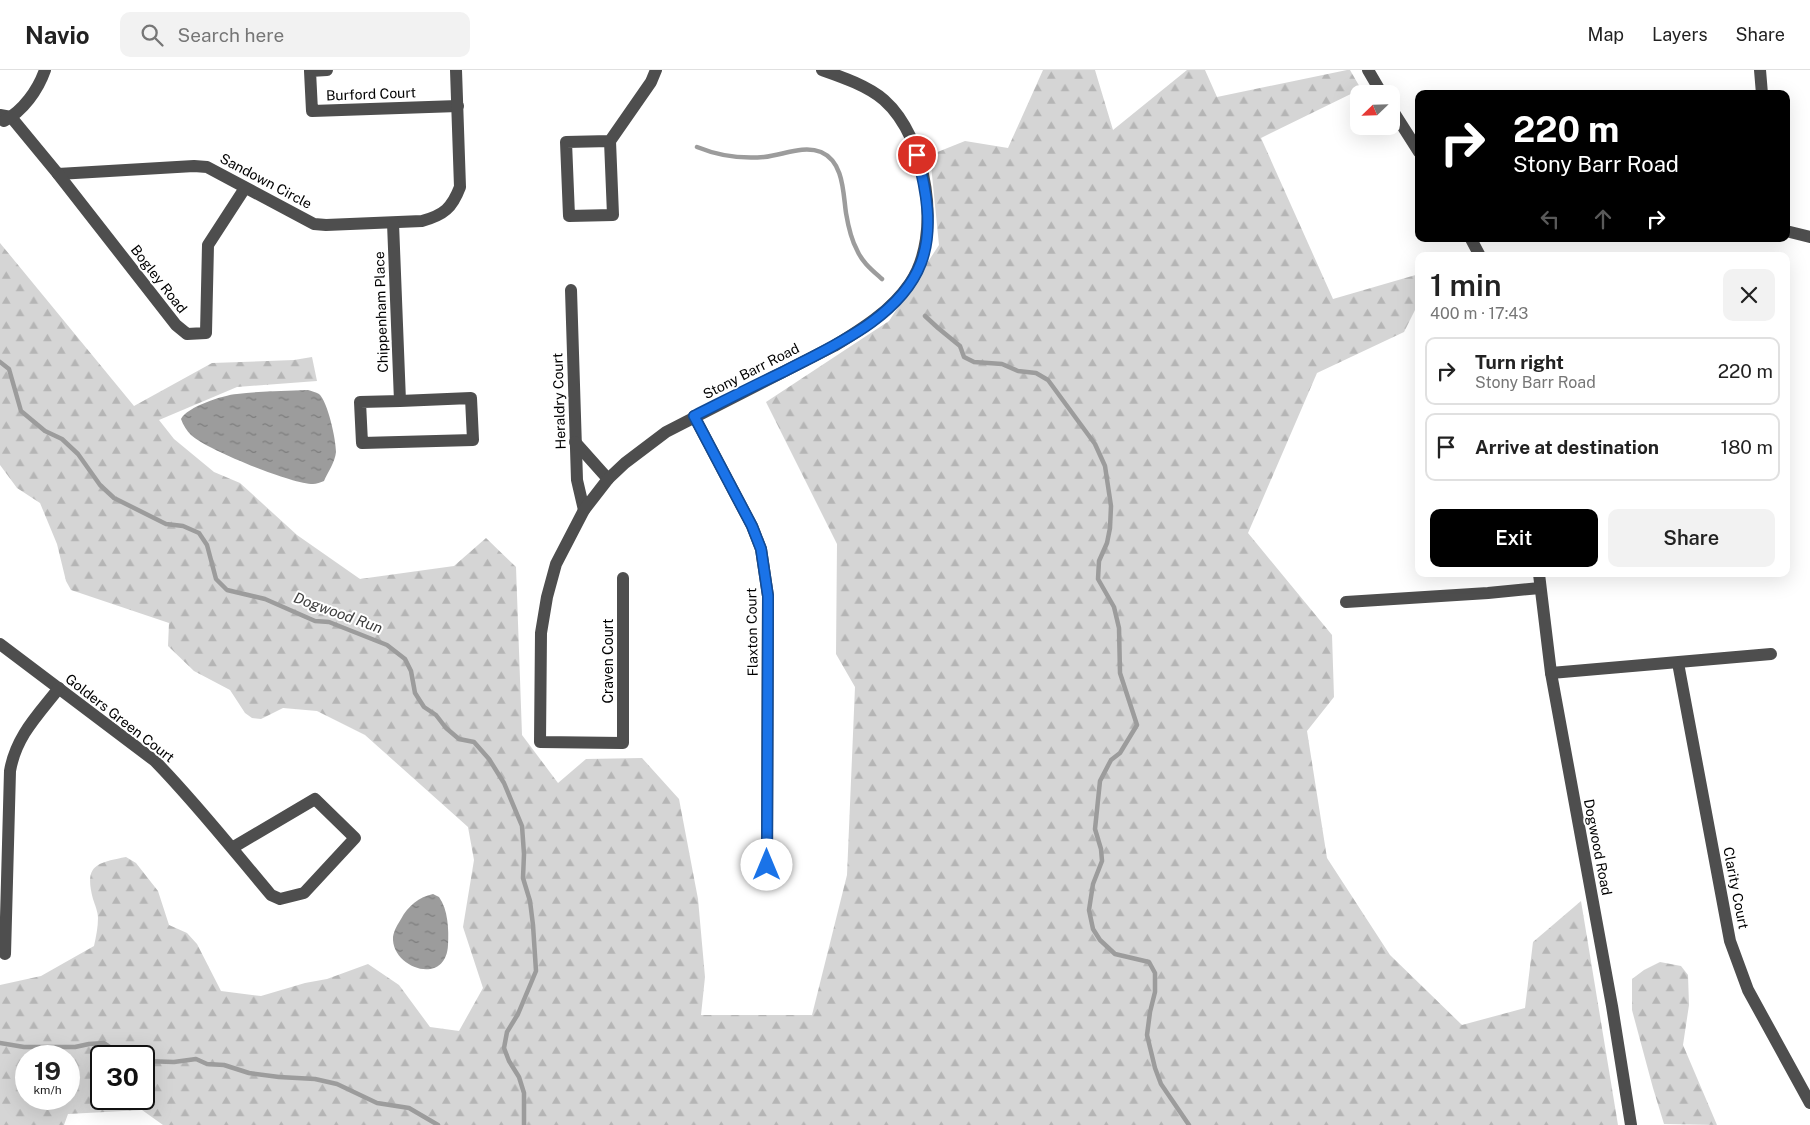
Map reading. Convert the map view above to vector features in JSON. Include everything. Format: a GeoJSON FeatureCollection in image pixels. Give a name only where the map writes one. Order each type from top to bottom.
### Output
{"type":"FeatureCollection","features":[{"type":"Feature","properties":{"kind":"street"},"geometry":{"type":"LineString","coordinates":[[45,70],[32,96],[4,119],[58,174]]}},
{"type":"Feature","properties":{"kind":"street","name":"Burford Court"},"geometry":{"type":"LineString","coordinates":[[327,70],[310,71],[312,111],[458,106]]}},
{"type":"Feature","properties":{"kind":"street","name":"Sandown Circle"},"geometry":{"type":"LineString","coordinates":[[58,174],[194,166],[207,167],[314,224],[422,221],[436,217],[446,210],[454,201],[460,186],[456,70]]}},
{"type":"Feature","properties":{"kind":"street"},"geometry":{"type":"LineString","coordinates":[[610,140],[566,142],[569,216],[613,215],[610,140],[651,82],[656,70]]}},
{"type":"Feature","properties":{"kind":"street"},"geometry":{"type":"LineString","coordinates":[[1368,70],[1377,85]]}},
{"type":"Feature","properties":{"kind":"street"},"geometry":{"type":"LineString","coordinates":[[1760,70],[1762,90]]}},
{"type":"Feature","properties":{"kind":"street","name":"Stony Barr Road"},"geometry":{"type":"LineString","coordinates":[[623,743],[540,742],[542,632],[547,596],[556,564],[584,510],[608,479],[666,432],[834,346],[860,330],[896,300],[910,283],[921,264],[927,239],[928,211],[924,179],[914,144],[905,125],[883,99],[868,89],[826,71]]}},
{"type":"Feature","properties":{"kind":"street"},"geometry":{"type":"LineString","coordinates":[[1400,122],[1415,146]]}},
{"type":"Feature","properties":{"kind":"street","name":"Bogley Road"},"geometry":{"type":"LineString","coordinates":[[58,174],[176,325],[187,334],[206,333],[208,244],[245,188]]}},
{"type":"Feature","properties":{"kind":"street","name":"Chippenham Place"},"geometry":{"type":"LineString","coordinates":[[393,223],[400,401]]}},
{"type":"Feature","properties":{"kind":"street"},"geometry":{"type":"LineString","coordinates":[[1790,233],[1810,237]]}},
{"type":"Feature","properties":{"kind":"street","name":"Heraldry Court"},"geometry":{"type":"LineString","coordinates":[[571,290],[577,480],[584,510]]}},
{"type":"Feature","properties":{"kind":"street"},"geometry":{"type":"LineString","coordinates":[[471,398],[473,440],[362,443],[360,402],[400,401],[471,398]]}},
{"type":"Feature","properties":{"kind":"street","name":"Flaxton Court"},"geometry":{"type":"LineString","coordinates":[[694,416],[752,526],[761,549],[765,570],[768,596],[767,865]]}},
{"type":"Feature","properties":{"kind":"street"},"geometry":{"type":"LineString","coordinates":[[575,442],[608,479]]}},
{"type":"Feature","properties":{"kind":"street","name":"Dogwood Road"},"geometry":{"type":"LineString","coordinates":[[1539,577],[1551,673],[1610,997],[1631,1125]]}},
{"type":"Feature","properties":{"kind":"street","name":"Craven Court"},"geometry":{"type":"LineString","coordinates":[[623,578],[623,743]]}},
{"type":"Feature","properties":{"kind":"street"},"geometry":{"type":"LineString","coordinates":[[1346,602],[1540,588]]}},
{"type":"Feature","properties":{"kind":"street","name":"Golders Green Court"},"geometry":{"type":"LineString","coordinates":[[0,644],[155,761],[177,784],[271,895],[280,899],[304,893],[355,838],[315,799],[232,848]]}},
{"type":"Feature","properties":{"kind":"street"},"geometry":{"type":"LineString","coordinates":[[1551,673],[1771,654]]}},
{"type":"Feature","properties":{"kind":"street","name":"Clarity Court"},"geometry":{"type":"LineString","coordinates":[[1678,663],[1730,941],[1748,990],[1810,1103]]}},
{"type":"Feature","properties":{"kind":"street"},"geometry":{"type":"LineString","coordinates":[[5,954],[3,906],[10,771],[13,756],[18,741],[59,688]]}},
{"type":"Feature","properties":{"kind":"green space"},"geometry":{"type":"Polygon","coordinates":[[[1043,70],[1095,70],[1113,130],[1187,70],[1205,70],[1217,97],[1350,70],[1359,85],[1350,85],[1350,94],[1261,138],[1333,299],[1415,275],[1415,310],[1404,332],[1317,373],[1248,533],[1332,635],[1334,697],[1307,731],[1327,858],[1390,955],[1462,1025],[1525,1008],[1533,942],[1581,901],[1618,1125],[163,1125],[142,1110],[68,1114],[64,1125],[0,1125],[0,985],[41,976],[94,946],[98,918],[90,879],[95,868],[107,861],[126,857],[136,863],[158,891],[169,925],[187,933],[197,944],[221,991],[261,996],[305,983],[327,979],[368,964],[399,985],[430,1027],[459,1031],[483,988],[463,927],[474,860],[468,827],[365,735],[317,711],[283,708],[261,719],[252,718],[245,713],[230,690],[194,671],[168,646],[169,623],[71,590],[66,581],[57,544],[40,503],[17,488],[0,465],[0,243],[134,406],[212,363],[294,360],[312,357],[317,381],[237,387],[159,420],[174,439],[214,472],[240,483],[297,535],[360,579],[454,566],[486,538],[516,567],[522,735],[558,783],[586,759],[642,758],[679,799],[698,899],[705,977],[701,1015],[812,1015],[847,875],[855,687],[836,654],[837,544],[766,402],[889,321],[939,245],[930,155],[965,141],[1008,148],[1043,70]]]}},
{"type":"Feature","properties":{"kind":"green space"},"geometry":{"type":"Polygon","coordinates":[[[1660,962],[1681,966],[1688,975],[1689,1005],[1683,1045],[1717,1125],[1664,1124],[1632,1010],[1632,979],[1660,962]]]}},
{"type":"Feature","properties":{"kind":"water"},"geometry":{"type":"Polygon","coordinates":[[[308,390],[318,393],[322,398],[331,422],[336,446],[334,459],[324,481],[316,484],[302,483],[269,472],[214,449],[191,435],[181,419],[190,410],[198,406],[231,395],[308,390]]]}},
{"type":"Feature","properties":{"kind":"water"},"geometry":{"type":"Polygon","coordinates":[[[433,894],[439,897],[444,907],[448,926],[448,945],[445,958],[438,966],[429,969],[419,968],[409,964],[400,957],[395,948],[393,937],[397,925],[411,906],[423,897],[433,894]]]}},
{"type":"Feature","properties":{"kind":"waterway"},"geometry":{"type":"LineString","coordinates":[[697,147],[722,155],[747,158],[807,150],[821,152],[829,157],[838,170],[841,179],[851,237],[864,262],[882,279]]}},
{"type":"Feature","properties":{"kind":"waterway"},"geometry":{"type":"LineString","coordinates":[[925,316],[960,346],[964,357],[974,362],[1002,364],[1018,371],[1036,373],[1048,380],[1095,444],[1105,466],[1111,506],[1110,528],[1107,543],[1099,561],[1098,579],[1114,607],[1119,628],[1120,673],[1137,725],[1120,753],[1111,760],[1100,781],[1095,829],[1101,849],[1102,861],[1093,884],[1089,910],[1093,929],[1100,940],[1115,954],[1149,962],[1155,973],[1155,992],[1147,1035],[1161,1084],[1189,1125]]}},
{"type":"Feature","properties":{"kind":"waterway","name":"Dogwood Run"},"geometry":{"type":"LineString","coordinates":[[0,362],[9,369],[21,411],[45,431],[62,439],[78,454],[100,485],[114,498],[166,524],[183,526],[199,533],[207,545],[216,579],[227,590],[265,599],[315,621],[329,622],[387,645],[405,659],[411,671],[415,693],[424,707],[436,715],[446,728],[459,739],[474,742],[489,759],[504,783],[522,826],[523,878],[530,901],[533,925],[536,971],[518,1014],[507,1032],[504,1048],[509,1061],[519,1077],[524,1093],[524,1125]]}},
{"type":"Feature","properties":{"kind":"waterway"},"geometry":{"type":"LineString","coordinates":[[0,1043],[24,1047],[75,1047],[104,1043],[107,1045]]}},
{"type":"Feature","properties":{"kind":"waterway"},"geometry":{"type":"LineString","coordinates":[[155,1061],[174,1062],[196,1059],[207,1064],[224,1065],[249,1073],[315,1079],[337,1084],[377,1103],[409,1108],[438,1125]]}},
{"type":"Feature","properties":{"kind":"route"},"geometry":{"type":"LineString","coordinates":[[767,865],[768,596],[765,570],[761,549],[752,526],[694,416],[834,346],[860,330],[896,300],[910,283],[921,264],[927,239],[928,211],[924,179],[917,155]]}}]}
